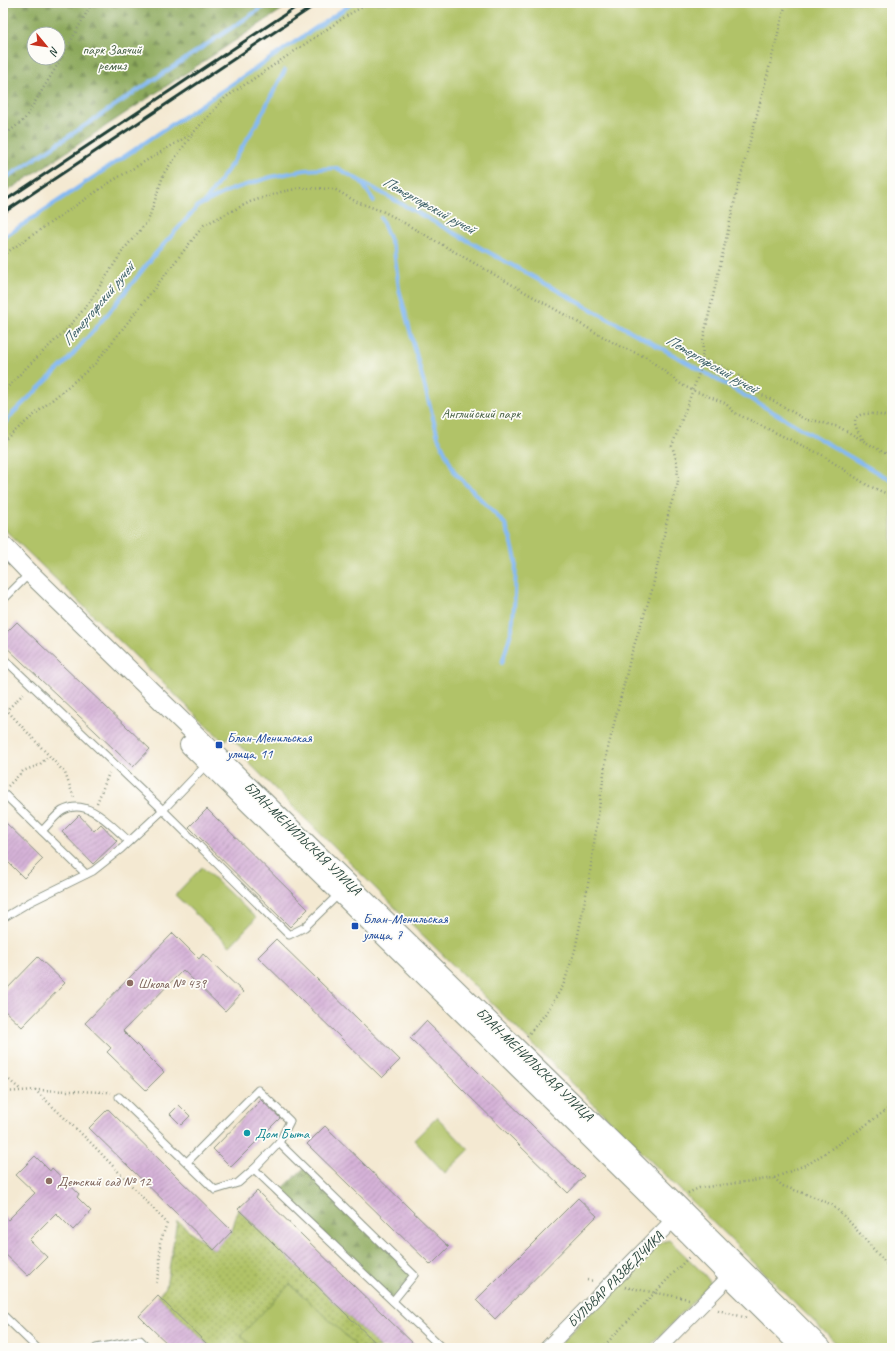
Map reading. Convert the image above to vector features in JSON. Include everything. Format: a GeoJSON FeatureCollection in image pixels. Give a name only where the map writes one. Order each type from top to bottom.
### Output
{"type":"FeatureCollection","features":[{"type":"Feature","properties":{"kind":"street","name":"БЛАН-МЕНИЛЬСКАЯ УЛИЦА"},"geometry":{"type":"LineString","coordinates":[[3,545],[26,577],[344,888],[679,1208]]}},
{"type":"Feature","properties":{"kind":"street","name":"БЛАН-МЕНИЛЬСКАЯ УЛИЦА"},"geometry":{"type":"LineString","coordinates":[[3,562],[26,577]]}},
{"type":"Feature","properties":{"kind":"street","name":"БЛАН-МЕНИЛЬСКАЯ УЛИЦА"},"geometry":{"type":"LineString","coordinates":[[344,888],[517,1047],[679,1208],[734,1271]]}},
{"type":"Feature","properties":{"kind":"street","name":"БУЛЬВАР РАЗВЕДЧИКА"},"geometry":{"type":"LineString","coordinates":[[546,1348],[679,1208]]}},
{"type":"Feature","properties":{"kind":"street"},"geometry":{"type":"LineString","coordinates":[[659,1348],[734,1271]]}},
{"type":"Feature","properties":{"kind":"street"},"geometry":{"type":"LineString","coordinates":[[734,1271],[801,1348]]}},
{"type":"Feature","properties":{"kind":"street"},"geometry":{"type":"LineString","coordinates":[[734,1271],[822,1348]]}},
{"type":"Feature","properties":{"kind":"lane"},"geometry":{"type":"LineString","coordinates":[[3,600],[26,577]]}},
{"type":"Feature","properties":{"kind":"lane"},"geometry":{"type":"LineString","coordinates":[[3,658],[163,810],[289,935],[305,927],[344,888]]}},
{"type":"Feature","properties":{"kind":"lane"},"geometry":{"type":"LineString","coordinates":[[3,918],[30,902],[93,871],[110,858],[163,810],[212,759]]}},
{"type":"Feature","properties":{"kind":"lane"},"geometry":{"type":"LineString","coordinates":[[3,792],[86,874]]}},
{"type":"Feature","properties":{"kind":"lane"},"geometry":{"type":"LineString","coordinates":[[42,831],[62,811],[78,807],[94,811],[129,841]]}},
{"type":"Feature","properties":{"kind":"lane"},"geometry":{"type":"LineString","coordinates":[[119,1097],[215,1190],[238,1183],[280,1143],[290,1121],[258,1090],[187,1162]]}},
{"type":"Feature","properties":{"kind":"lane"},"geometry":{"type":"LineString","coordinates":[[280,1143],[414,1275],[393,1301]]}},
{"type":"Feature","properties":{"kind":"lane"},"geometry":{"type":"LineString","coordinates":[[254,1168],[442,1348]]}},
{"type":"Feature","properties":{"kind":"lane"},"geometry":{"type":"LineString","coordinates":[[3,1315],[37,1348]]}},
{"type":"Feature","properties":{"kind":"lane"},"geometry":{"type":"LineString","coordinates":[[100,1348],[140,1340],[148,1348]]}},
{"type":"Feature","properties":{"kind":"path"},"geometry":{"type":"LineString","coordinates":[[3,136],[24,120],[92,3]]}},
{"type":"Feature","properties":{"kind":"path"},"geometry":{"type":"LineString","coordinates":[[3,392],[66,329],[89,303],[124,249],[148,221],[164,173],[193,133],[225,98],[351,13],[370,3]]}},
{"type":"Feature","properties":{"kind":"path"},"geometry":{"type":"LineString","coordinates":[[517,1047],[546,1013],[563,986],[575,950],[589,879],[607,752],[632,652],[652,590],[670,508],[678,483],[677,462],[672,446],[702,365],[704,340],[710,309],[737,191],[786,3]]}},
{"type":"Feature","properties":{"kind":"path"},"geometry":{"type":"LineString","coordinates":[[3,255],[112,181],[193,133]]}},
{"type":"Feature","properties":{"kind":"path"},"geometry":{"type":"LineString","coordinates":[[3,441],[95,364],[204,225],[250,202],[281,192],[300,188],[334,189],[357,202],[382,211],[621,346],[646,358],[682,385],[726,404],[735,413],[822,455],[867,484],[892,496]]}},
{"type":"Feature","properties":{"kind":"path"},"geometry":{"type":"LineString","coordinates":[[702,359],[720,365],[741,377],[752,390],[806,420],[816,420],[839,427],[892,457]]}},
{"type":"Feature","properties":{"kind":"path"},"geometry":{"type":"LineString","coordinates":[[864,440],[854,425],[854,421],[858,416],[867,413],[879,414],[892,418]]}},
{"type":"Feature","properties":{"kind":"path"},"geometry":{"type":"LineString","coordinates":[[3,714],[32,685]]}},
{"type":"Feature","properties":{"kind":"path"},"geometry":{"type":"LineString","coordinates":[[3,706],[64,773],[78,807]]}},
{"type":"Feature","properties":{"kind":"path"},"geometry":{"type":"LineString","coordinates":[[3,792],[23,771],[39,765],[49,756]]}},
{"type":"Feature","properties":{"kind":"path"},"geometry":{"type":"LineString","coordinates":[[94,811],[113,763]]}},
{"type":"Feature","properties":{"kind":"path"},"geometry":{"type":"LineString","coordinates":[[3,1075],[22,1091]]}},
{"type":"Feature","properties":{"kind":"path"},"geometry":{"type":"LineString","coordinates":[[36,1090],[92,1144],[167,1223],[160,1243],[160,1270],[156,1284]]}},
{"type":"Feature","properties":{"kind":"path"},"geometry":{"type":"LineString","coordinates":[[3,1092],[36,1090],[108,1092],[119,1097]]}},
{"type":"Feature","properties":{"kind":"path"},"geometry":{"type":"LineString","coordinates":[[679,1208],[699,1188],[774,1178],[810,1163],[892,1106]]}},
{"type":"Feature","properties":{"kind":"path"},"geometry":{"type":"LineString","coordinates":[[774,1178],[783,1186],[832,1205],[848,1220],[892,1270]]}},
{"type":"Feature","properties":{"kind":"path"},"geometry":{"type":"LineString","coordinates":[[602,1348],[690,1256]]}},
{"type":"Feature","properties":{"kind":"path"},"geometry":{"type":"LineString","coordinates":[[624,1287],[692,1299]]}},
{"type":"Feature","properties":{"kind":"path"},"geometry":{"type":"LineString","coordinates":[[718,1310],[752,1319]]}},
{"type":"Feature","properties":{"kind":"green space","name":"парк Заячий ремиз"},"geometry":{"type":"Polygon","coordinates":[[[3,3],[292,3],[3,194],[3,3]]]}},
{"type":"Feature","properties":{"kind":"green space","name":"Английский парк"},"geometry":{"type":"Polygon","coordinates":[[[353,3],[892,3],[892,1348],[841,1348],[243,757],[247,752],[229,737],[223,741],[3,528],[3,238],[353,3]]]}},
{"type":"Feature","properties":{"kind":"green space"},"geometry":{"type":"Polygon","coordinates":[[[202,867],[256,918],[230,946],[175,895],[202,867]]]}},
{"type":"Feature","properties":{"kind":"green space"},"geometry":{"type":"Polygon","coordinates":[[[437,1117],[469,1150],[445,1173],[414,1140],[437,1117]]]}},
{"type":"Feature","properties":{"kind":"green space"},"geometry":{"type":"Polygon","coordinates":[[[304,1168],[414,1275],[393,1301],[279,1192],[304,1168]]]}},
{"type":"Feature","properties":{"kind":"green space"},"geometry":{"type":"Polygon","coordinates":[[[238,1209],[381,1348],[211,1348],[158,1296],[166,1287],[177,1221],[214,1250],[232,1231],[238,1209]]]}},
{"type":"Feature","properties":{"kind":"green space"},"geometry":{"type":"Polygon","coordinates":[[[669,1240],[703,1273],[711,1283],[648,1348],[556,1348],[654,1248],[662,1242],[669,1240]]]}},
{"type":"Feature","properties":{"kind":"green space"},"geometry":{"type":"Polygon","coordinates":[[[290,1284],[355,1344],[352,1348],[254,1348],[241,1335],[290,1284]]]}},
{"type":"Feature","properties":{"kind":"building"},"geometry":{"type":"Polygon","coordinates":[[[17,622],[150,749],[133,767],[3,644],[3,636],[17,622]]]}},
{"type":"Feature","properties":{"kind":"building"},"geometry":{"type":"Polygon","coordinates":[[[207,809],[308,909],[290,927],[189,827],[207,809]]]}},
{"type":"Feature","properties":{"kind":"building"},"geometry":{"type":"Polygon","coordinates":[[[79,815],[94,831],[101,824],[117,841],[93,864],[62,832],[79,815]]]}},
{"type":"Feature","properties":{"kind":"building"},"geometry":{"type":"Polygon","coordinates":[[[3,820],[43,859],[24,878],[3,857],[3,820]]]}},
{"type":"Feature","properties":{"kind":"building"},"geometry":{"type":"Polygon","coordinates":[[[173,933],[199,959],[203,954],[243,992],[225,1011],[183,970],[123,1031],[164,1072],[146,1090],[107,1052],[111,1048],[85,1023],[173,933]]]}},
{"type":"Feature","properties":{"kind":"building"},"geometry":{"type":"Polygon","coordinates":[[[276,939],[400,1060],[382,1078],[258,957],[276,939]]]}},
{"type":"Feature","properties":{"kind":"building"},"geometry":{"type":"Polygon","coordinates":[[[38,957],[65,983],[22,1027],[3,1009],[3,993],[38,957]]]}},
{"type":"Feature","properties":{"kind":"building"},"geometry":{"type":"Polygon","coordinates":[[[426,1021],[584,1176],[568,1193],[410,1038],[426,1021]]]}},
{"type":"Feature","properties":{"kind":"building","name":"Дом Быта"},"geometry":{"type":"Polygon","coordinates":[[[261,1100],[280,1118],[231,1167],[213,1149],[261,1100]]]}},
{"type":"Feature","properties":{"kind":"building"},"geometry":{"type":"Polygon","coordinates":[[[179,1105],[190,1116],[181,1125],[170,1114],[179,1105]]]}},
{"type":"Feature","properties":{"kind":"building"},"geometry":{"type":"Polygon","coordinates":[[[108,1109],[232,1231],[214,1250],[89,1128],[108,1109]]]}},
{"type":"Feature","properties":{"kind":"building"},"geometry":{"type":"Polygon","coordinates":[[[325,1126],[449,1247],[431,1265],[307,1144],[325,1126]]]}},
{"type":"Feature","properties":{"kind":"building"},"geometry":{"type":"Polygon","coordinates":[[[35,1156],[50,1171],[52,1168],[79,1194],[77,1197],[91,1211],[73,1230],[56,1213],[29,1240],[47,1257],[28,1276],[3,1252],[3,1215],[8,1220],[35,1193],[16,1175],[35,1156]]]}},
{"type":"Feature","properties":{"kind":"building"},"geometry":{"type":"Polygon","coordinates":[[[257,1191],[418,1348],[381,1348],[238,1209],[257,1191]]]}},
{"type":"Feature","properties":{"kind":"building"},"geometry":{"type":"Polygon","coordinates":[[[578,1198],[597,1216],[495,1319],[476,1300],[578,1198]]]}},
{"type":"Feature","properties":{"kind":"building"},"geometry":{"type":"Polygon","coordinates":[[[158,1296],[211,1348],[172,1348],[150,1327],[139,1316],[158,1296]]]}},
{"type":"Feature","properties":{"kind":"waterway"},"geometry":{"type":"LineString","coordinates":[[3,180],[269,3]]}},
{"type":"Feature","properties":{"kind":"waterway"},"geometry":{"type":"LineString","coordinates":[[3,238],[353,3]]}},
{"type":"Feature","properties":{"kind":"waterway"},"geometry":{"type":"LineString","coordinates":[[205,202],[233,162],[257,123],[285,70]]}},
{"type":"Feature","properties":{"kind":"waterway","name":"Петергофский ручей"},"geometry":{"type":"LineString","coordinates":[[3,426],[13,413],[67,361],[111,310],[156,253],[198,206],[230,190],[271,177],[305,170],[337,168],[697,368],[892,481]]}},
{"type":"Feature","properties":{"kind":"waterway"},"geometry":{"type":"LineString","coordinates":[[362,183],[374,201]]}},
{"type":"Feature","properties":{"kind":"waterway"},"geometry":{"type":"LineString","coordinates":[[381,218],[394,250],[399,289],[438,437],[455,473],[505,524],[511,540],[516,560],[515,595],[512,629],[502,663]]}},
{"type":"Feature","properties":{"kind":"railway"},"geometry":{"type":"LineString","coordinates":[[3,202],[302,3]]}},
{"type":"Feature","properties":{"kind":"railway"},"geometry":{"type":"LineString","coordinates":[[3,213],[318,3]]}},
{"type":"Feature","properties":{"kind":"place","name":"Блан-Менильская улица, 11"},"geometry":{"type":"Point","coordinates":[219,745]}},
{"type":"Feature","properties":{"kind":"place","name":"Блан-Менильская улица, 7"},"geometry":{"type":"Point","coordinates":[355,926]}},
{"type":"Feature","properties":{"kind":"place","name":"Школа № 439"},"geometry":{"type":"Point","coordinates":[130,983]}},
{"type":"Feature","properties":{"kind":"place","name":"Дом Быта"},"geometry":{"type":"Point","coordinates":[247,1133]}},
{"type":"Feature","properties":{"kind":"place","name":"Детский сад № 12"},"geometry":{"type":"Point","coordinates":[49,1181]}}]}
